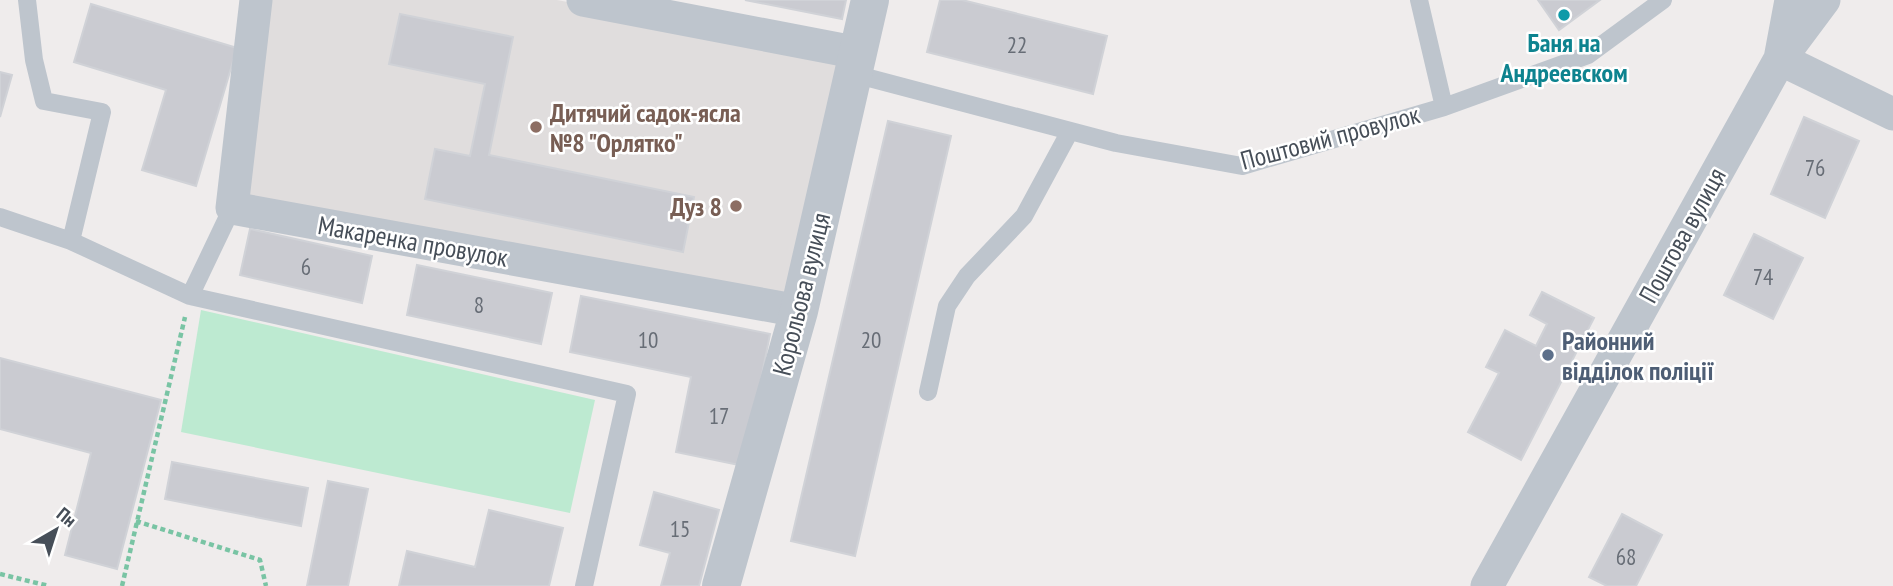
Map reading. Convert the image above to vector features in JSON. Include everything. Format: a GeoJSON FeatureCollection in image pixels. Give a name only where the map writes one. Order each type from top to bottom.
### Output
{"type":"FeatureCollection","features":[{"type":"Feature","properties":{"kind":"street"},"geometry":{"type":"LineString","coordinates":[[232,208],[256,0]]}},
{"type":"Feature","properties":{"kind":"street"},"geometry":{"type":"LineString","coordinates":[[583,0],[856,64]]}},
{"type":"Feature","properties":{"kind":"street","name":"Корольова вулиця"},"geometry":{"type":"LineString","coordinates":[[721,586],[799,311],[870,0]]}},
{"type":"Feature","properties":{"kind":"street"},"geometry":{"type":"LineString","coordinates":[[1791,0],[1780,59],[1893,114]]}},
{"type":"Feature","properties":{"kind":"street","name":"Поштова вулиця"},"geometry":{"type":"LineString","coordinates":[[1487,586],[1780,59],[1824,0]]}},
{"type":"Feature","properties":{"kind":"street","name":"Макаренка провулок"},"geometry":{"type":"LineString","coordinates":[[232,208],[799,311]]}},
{"type":"Feature","properties":{"kind":"lane"},"geometry":{"type":"LineString","coordinates":[[27,0],[34,60],[44,101],[102,112],[72,241]]}},
{"type":"Feature","properties":{"kind":"lane"},"geometry":{"type":"LineString","coordinates":[[1419,0],[1444,107]]}},
{"type":"Feature","properties":{"kind":"lane","name":"Поштовий провулок"},"geometry":{"type":"LineString","coordinates":[[856,64],[1070,131],[1116,143],[1242,166],[1444,107],[1588,55],[1663,0]]}},
{"type":"Feature","properties":{"kind":"lane"},"geometry":{"type":"LineString","coordinates":[[928,392],[947,306],[967,276],[1024,216],[1070,131]]}},
{"type":"Feature","properties":{"kind":"lane"},"geometry":{"type":"LineString","coordinates":[[190,296],[232,208]]}},
{"type":"Feature","properties":{"kind":"lane"},"geometry":{"type":"LineString","coordinates":[[0,217],[72,241],[190,296],[627,394],[584,586]]}},
{"type":"Feature","properties":{"kind":"path"},"geometry":{"type":"LineString","coordinates":[[122,586],[190,296]]}},
{"type":"Feature","properties":{"kind":"path"},"geometry":{"type":"LineString","coordinates":[[136,521],[260,559],[266,586]]}},
{"type":"Feature","properties":{"kind":"path"},"geometry":{"type":"LineString","coordinates":[[0,574],[49,586]]}},
{"type":"Feature","properties":{"kind":"shaded area","name":"Дитячий садок-ясла №8 \"Орлятко\""},"geometry":{"type":"Polygon","coordinates":[[[262,0],[557,0],[840,54],[783,303],[240,200],[262,0]]]}},
{"type":"Feature","properties":{"kind":"green space"},"geometry":{"type":"Polygon","coordinates":[[[201,310],[595,400],[570,513],[181,432],[201,310]]]}},
{"type":"Feature","properties":{"kind":"building"},"geometry":{"type":"Polygon","coordinates":[[[745,0],[846,0],[842,19],[745,0]]]}},
{"type":"Feature","properties":{"kind":"building"},"geometry":{"type":"Polygon","coordinates":[[[940,0],[962,0],[1107,36],[1093,94],[927,52],[940,0]]]}},
{"type":"Feature","properties":{"kind":"building","name":"Баня на Андреевском"},"geometry":{"type":"Polygon","coordinates":[[[1538,0],[1600,0],[1559,30],[1538,0]]]}},
{"type":"Feature","properties":{"kind":"building"},"geometry":{"type":"Polygon","coordinates":[[[91,4],[237,48],[196,186],[142,170],[166,90],[74,62],[91,4]]]}},
{"type":"Feature","properties":{"kind":"building"},"geometry":{"type":"Polygon","coordinates":[[[400,14],[513,37],[489,155],[694,197],[683,252],[425,199],[435,149],[470,156],[485,84],[389,64],[400,14]]]}},
{"type":"Feature","properties":{"kind":"building"},"geometry":{"type":"Polygon","coordinates":[[[0,72],[12,75],[0,117],[0,72]]]}},
{"type":"Feature","properties":{"kind":"building"},"geometry":{"type":"Polygon","coordinates":[[[1804,117],[1859,141],[1825,218],[1771,194],[1804,117]]]}},
{"type":"Feature","properties":{"kind":"building"},"geometry":{"type":"Polygon","coordinates":[[[888,121],[951,136],[855,556],[791,541],[888,121]]]}},
{"type":"Feature","properties":{"kind":"building"},"geometry":{"type":"Polygon","coordinates":[[[250,229],[372,256],[362,303],[240,275],[250,229]]]}},
{"type":"Feature","properties":{"kind":"building"},"geometry":{"type":"Polygon","coordinates":[[[1754,234],[1803,258],[1773,319],[1724,295],[1754,234]]]}},
{"type":"Feature","properties":{"kind":"building"},"geometry":{"type":"Polygon","coordinates":[[[417,265],[552,293],[541,344],[407,315],[417,265]]]}},
{"type":"Feature","properties":{"kind":"building"},"geometry":{"type":"Polygon","coordinates":[[[1542,292],[1594,318],[1521,460],[1468,432],[1499,373],[1486,367],[1505,330],[1536,346],[1547,324],[1530,315],[1542,292]]]}},
{"type":"Feature","properties":{"kind":"building"},"geometry":{"type":"Polygon","coordinates":[[[581,296],[770,334],[744,466],[676,452],[691,377],[570,352],[581,296]]]}},
{"type":"Feature","properties":{"kind":"building"},"geometry":{"type":"Polygon","coordinates":[[[0,358],[161,400],[117,569],[65,555],[91,453],[0,429],[0,358]]]}},
{"type":"Feature","properties":{"kind":"building"},"geometry":{"type":"Polygon","coordinates":[[[172,462],[308,488],[301,526],[165,499],[172,462]]]}},
{"type":"Feature","properties":{"kind":"building"},"geometry":{"type":"Polygon","coordinates":[[[328,481],[368,489],[348,586],[307,586],[328,481]]]}},
{"type":"Feature","properties":{"kind":"building"},"geometry":{"type":"Polygon","coordinates":[[[654,492],[719,510],[699,586],[661,586],[670,553],[640,545],[654,492]]]}},
{"type":"Feature","properties":{"kind":"building"},"geometry":{"type":"Polygon","coordinates":[[[489,510],[563,528],[549,586],[399,586],[407,551],[475,567],[489,510]]]}},
{"type":"Feature","properties":{"kind":"building"},"geometry":{"type":"Polygon","coordinates":[[[1622,514],[1662,535],[1636,586],[1607,586],[1589,577],[1622,514]]]}},
{"type":"Feature","properties":{"kind":"place","name":"Баня на Андреевском"},"geometry":{"type":"Point","coordinates":[1564,15]}},
{"type":"Feature","properties":{"kind":"place","name":"Дитячий садок-ясла №8 \"Орлятко\""},"geometry":{"type":"Point","coordinates":[536,127]}},
{"type":"Feature","properties":{"kind":"place","name":"Дуз 8"},"geometry":{"type":"Point","coordinates":[736,206]}},
{"type":"Feature","properties":{"kind":"place","name":"Районний відділок поліції"},"geometry":{"type":"Point","coordinates":[1548,355]}}]}
